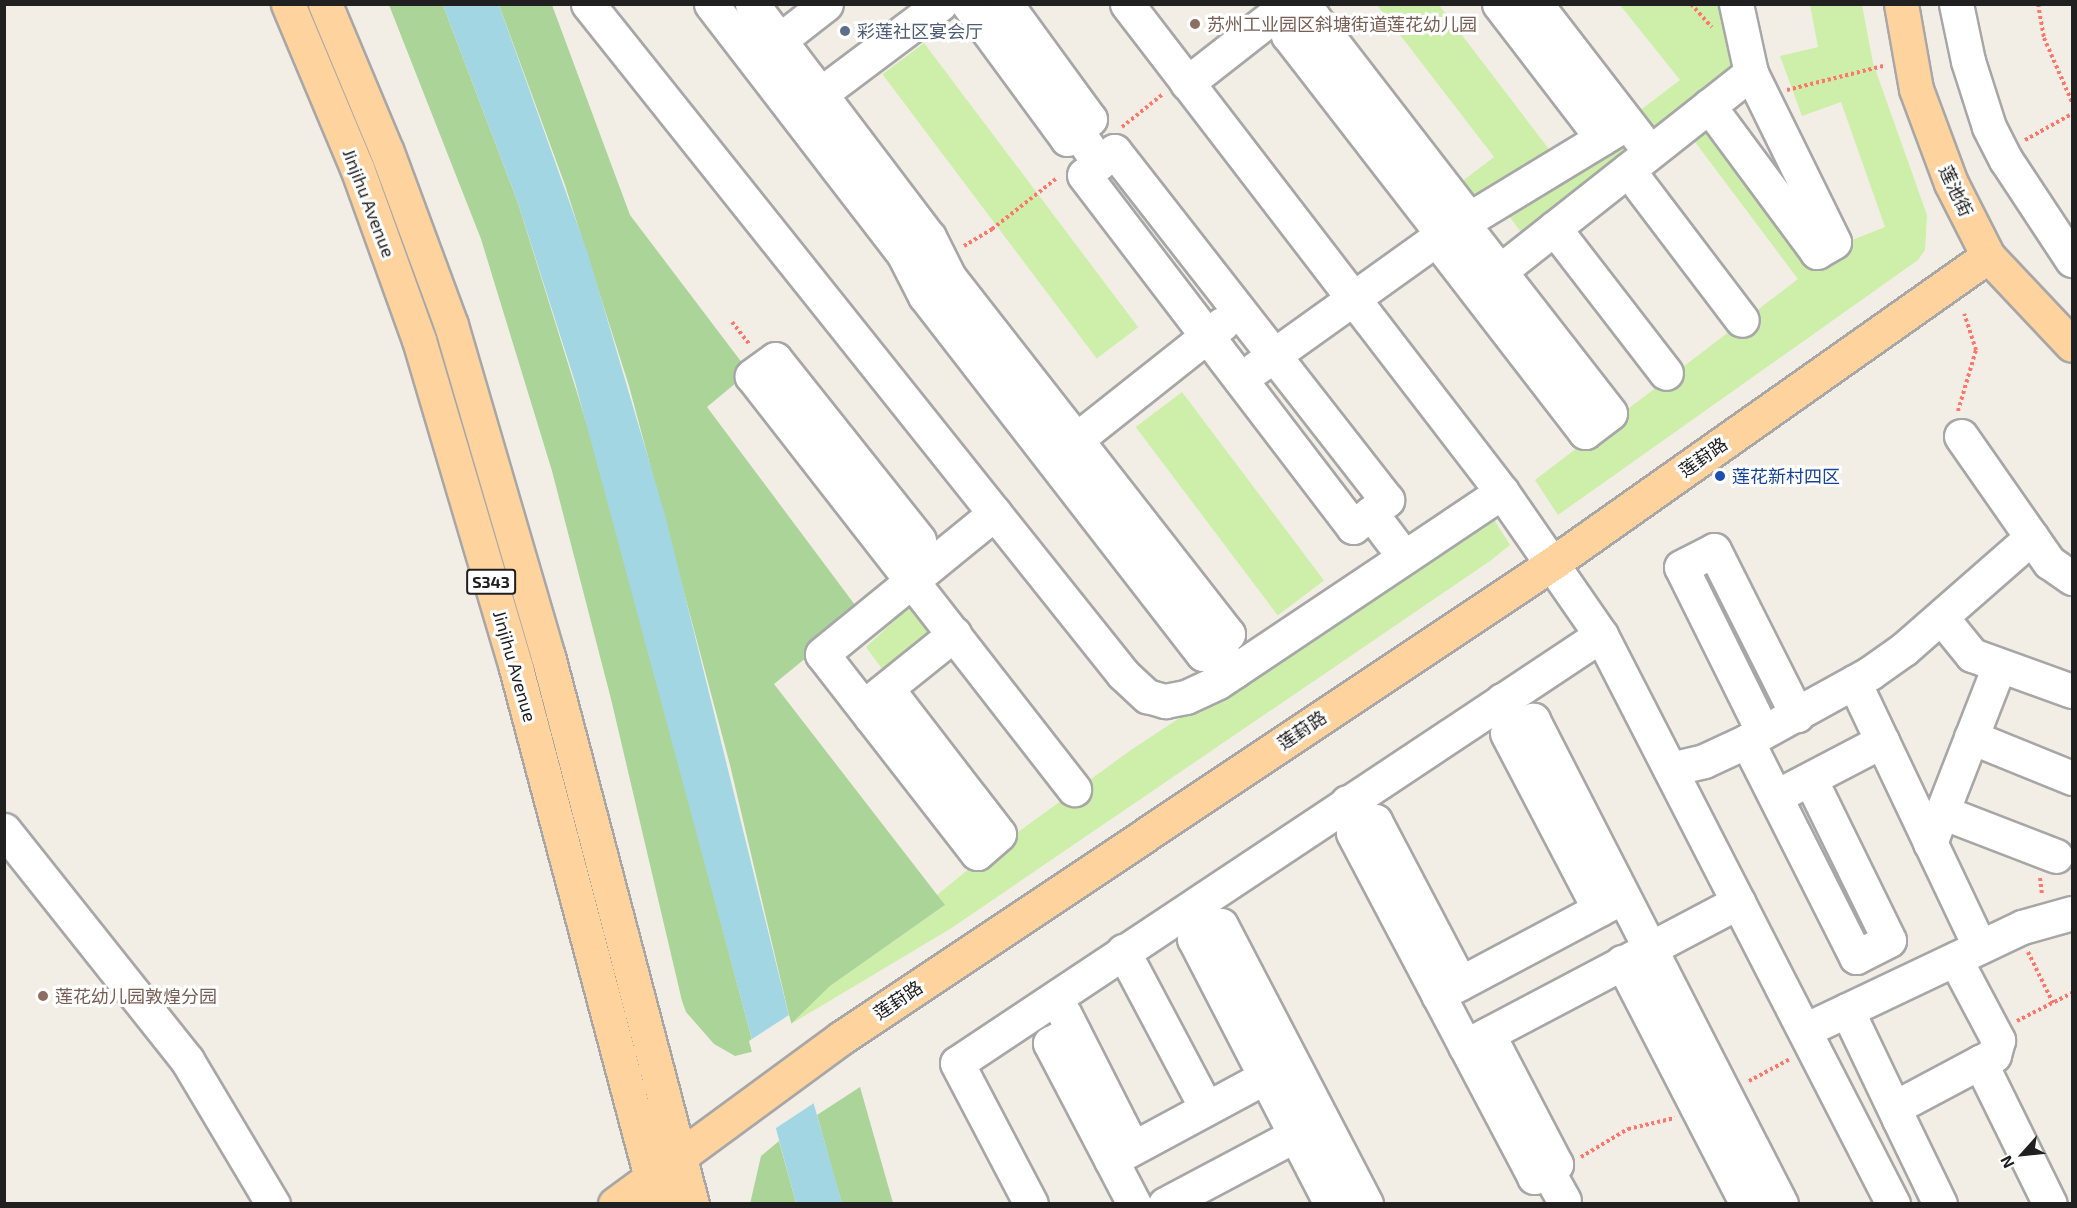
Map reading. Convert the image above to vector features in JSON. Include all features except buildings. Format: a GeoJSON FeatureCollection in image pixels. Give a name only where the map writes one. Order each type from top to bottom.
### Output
{"type":"FeatureCollection","features":[{"type":"Feature","properties":{"kind":"main road","name":"Jinjihu Avenue"},"geometry":{"type":"LineString","coordinates":[[288,4],[357,168],[419,340],[516,668],[654,1189]]}},
{"type":"Feature","properties":{"kind":"main road","name":"Jinjihu Avenue"},"geometry":{"type":"LineString","coordinates":[[325,4],[387,152],[451,325],[548,656],[692,1203]]}},
{"type":"Feature","properties":{"kind":"main road","name":"莲池街"},"geometry":{"type":"LineString","coordinates":[[1901,4],[1916,89],[1951,183],[1988,256],[2073,345]]}},
{"type":"Feature","properties":{"kind":"main road","name":"莲葑路"},"geometry":{"type":"LineString","coordinates":[[615,1203],[654,1189],[678,1156],[841,1038],[1553,563],[1988,256]]}},
{"type":"Feature","properties":{"kind":"street"},"geometry":{"type":"LineString","coordinates":[[588,4],[1123,674],[1147,696],[1165,701],[1186,697],[1235,670],[1502,492]]}},
{"type":"Feature","properties":{"kind":"street"},"geometry":{"type":"LineString","coordinates":[[711,4],[767,50],[807,104],[904,255],[927,268],[925,296],[1064,449],[1137,542],[1203,654],[1214,644],[1235,670]]}},
{"type":"Feature","properties":{"kind":"street"},"geometry":{"type":"LineString","coordinates":[[752,4],[767,50]]}},
{"type":"Feature","properties":{"kind":"street"},"geometry":{"type":"LineString","coordinates":[[767,50],[826,4]]}},
{"type":"Feature","properties":{"kind":"street"},"geometry":{"type":"LineString","coordinates":[[807,104],[940,4]]}},
{"type":"Feature","properties":{"kind":"street"},"geometry":{"type":"LineString","coordinates":[[968,4],[1067,139],[1090,119],[1006,4]]}},
{"type":"Feature","properties":{"kind":"street"},"geometry":{"type":"LineString","coordinates":[[1127,4],[1502,492],[1601,635],[1892,1200],[1934,1191],[1847,1010]]}},
{"type":"Feature","properties":{"kind":"street"},"geometry":{"type":"LineString","coordinates":[[1499,4],[1615,130],[1639,161],[1742,320]]}},
{"type":"Feature","properties":{"kind":"street"},"geometry":{"type":"LineString","coordinates":[[1536,4],[1615,130]]}},
{"type":"Feature","properties":{"kind":"street"},"geometry":{"type":"LineString","coordinates":[[1709,106],[1817,252],[1834,242],[1758,86],[1736,4]]}},
{"type":"Feature","properties":{"kind":"street"},"geometry":{"type":"LineString","coordinates":[[1956,4],[1970,70],[1989,127],[2002,153],[2073,260]]}},
{"type":"Feature","properties":{"kind":"street"},"geometry":{"type":"LineString","coordinates":[[1187,83],[1302,9],[1453,229],[1585,432],[1610,413],[1500,271],[1453,229]]}},
{"type":"Feature","properties":{"kind":"street"},"geometry":{"type":"LineString","coordinates":[[1500,271],[1709,106],[1758,86]]}},
{"type":"Feature","properties":{"kind":"street"},"geometry":{"type":"LineString","coordinates":[[1076,130],[1099,163]]}},
{"type":"Feature","properties":{"kind":"street"},"geometry":{"type":"LineString","coordinates":[[1239,381],[1352,297],[1453,229],[1615,130]]}},
{"type":"Feature","properties":{"kind":"street"},"geometry":{"type":"LineString","coordinates":[[1114,151],[1387,500],[1353,527],[1239,381],[1084,175],[1099,163],[1114,151]]}},
{"type":"Feature","properties":{"kind":"street"},"geometry":{"type":"LineString","coordinates":[[1554,228],[1666,373]]}},
{"type":"Feature","properties":{"kind":"street"},"geometry":{"type":"LineString","coordinates":[[1064,449],[1238,310]]}},
{"type":"Feature","properties":{"kind":"street"},"geometry":{"type":"LineString","coordinates":[[904,570],[919,540],[775,359],[752,376],[1074,789]]}},
{"type":"Feature","properties":{"kind":"street"},"geometry":{"type":"LineString","coordinates":[[1960,436],[2049,562],[2073,578]]}},
{"type":"Feature","properties":{"kind":"street"},"geometry":{"type":"LineString","coordinates":[[954,634],[867,712],[822,654],[904,570],[995,513]]}},
{"type":"Feature","properties":{"kind":"street"},"geometry":{"type":"LineString","coordinates":[[1371,513],[1404,557]]}},
{"type":"Feature","properties":{"kind":"street"},"geometry":{"type":"LineString","coordinates":[[1670,769],[1704,761],[1797,715],[1854,682],[1904,649],[2032,537]]}},
{"type":"Feature","properties":{"kind":"street"},"geometry":{"type":"LineString","coordinates":[[1797,715],[1714,550],[1681,567],[1755,736],[1775,797],[1856,957],[1889,940],[1810,779]]}},
{"type":"Feature","properties":{"kind":"street"},"geometry":{"type":"LineString","coordinates":[[1941,617],[1972,655],[2073,691]]}},
{"type":"Feature","properties":{"kind":"street"},"geometry":{"type":"LineString","coordinates":[[1031,1203],[957,1064],[1123,951],[1200,919],[1511,713],[1601,635]]}},
{"type":"Feature","properties":{"kind":"street"},"geometry":{"type":"LineString","coordinates":[[1930,843],[1999,666]]}},
{"type":"Feature","properties":{"kind":"street"},"geometry":{"type":"LineString","coordinates":[[1854,682],[1930,843],[1999,1049],[1980,1062],[1903,1103],[1899,1119]]}},
{"type":"Feature","properties":{"kind":"street"},"geometry":{"type":"LineString","coordinates":[[1511,713],[1507,733],[1611,903],[1635,955],[1711,1101],[1781,1203]]}},
{"type":"Feature","properties":{"kind":"street"},"geometry":{"type":"LineString","coordinates":[[1971,737],[2073,778]]}},
{"type":"Feature","properties":{"kind":"street"},"geometry":{"type":"LineString","coordinates":[[1775,797],[1882,741]]}},
{"type":"Feature","properties":{"kind":"street"},"geometry":{"type":"LineString","coordinates":[[1942,812],[2056,856]]}},
{"type":"Feature","properties":{"kind":"street"},"geometry":{"type":"LineString","coordinates":[[1355,815],[1353,833],[1449,989],[1476,1040],[1556,1164],[1560,1192]]}},
{"type":"Feature","properties":{"kind":"street"},"geometry":{"type":"LineString","coordinates":[[4,830],[187,1060],[273,1203]]}},
{"type":"Feature","properties":{"kind":"street"},"geometry":{"type":"LineString","coordinates":[[1476,1040],[1738,902]]}},
{"type":"Feature","properties":{"kind":"street"},"geometry":{"type":"LineString","coordinates":[[1449,989],[1611,903]]}},
{"type":"Feature","properties":{"kind":"street"},"geometry":{"type":"LineString","coordinates":[[1809,1039],[1847,1010],[2016,929],[2073,913]]}},
{"type":"Feature","properties":{"kind":"street"},"geometry":{"type":"LineString","coordinates":[[1200,919],[1194,939],[1279,1070],[1309,1127],[1366,1203]]}},
{"type":"Feature","properties":{"kind":"street"},"geometry":{"type":"LineString","coordinates":[[1872,949],[1891,990]]}},
{"type":"Feature","properties":{"kind":"street"},"geometry":{"type":"LineString","coordinates":[[1123,951],[1206,1108]]}},
{"type":"Feature","properties":{"kind":"street"},"geometry":{"type":"LineString","coordinates":[[1054,996],[1073,1031],[1050,1043],[1122,1153],[1134,1203]]}},
{"type":"Feature","properties":{"kind":"street"},"geometry":{"type":"LineString","coordinates":[[1980,1062],[2050,1203]]}},
{"type":"Feature","properties":{"kind":"street"},"geometry":{"type":"LineString","coordinates":[[1122,1153],[1279,1070]]}},
{"type":"Feature","properties":{"kind":"street"},"geometry":{"type":"LineString","coordinates":[[1711,1101],[1747,1203]]}},
{"type":"Feature","properties":{"kind":"street"},"geometry":{"type":"LineString","coordinates":[[1165,1203],[1309,1127]]}},
{"type":"Feature","properties":{"kind":"street"},"geometry":{"type":"LineString","coordinates":[[1309,1127],[1331,1203]]}},
{"type":"Feature","properties":{"kind":"path"},"geometry":{"type":"LineString","coordinates":[[2038,4],[2044,38],[2073,102]]}},
{"type":"Feature","properties":{"kind":"path"},"geometry":{"type":"LineString","coordinates":[[1758,86],[1883,66]]}},
{"type":"Feature","properties":{"kind":"path"},"geometry":{"type":"LineString","coordinates":[[2002,153],[2073,114]]}},
{"type":"Feature","properties":{"kind":"path"},"geometry":{"type":"LineString","coordinates":[[1960,436],[1959,408],[1976,350],[1964,314]]}},
{"type":"Feature","properties":{"kind":"path"},"geometry":{"type":"LineString","coordinates":[[2016,929],[2053,1003]]}},
{"type":"Feature","properties":{"kind":"path"},"geometry":{"type":"LineString","coordinates":[[1994,1034],[2073,993]]}},
{"type":"Feature","properties":{"kind":"path"},"geometry":{"type":"LineString","coordinates":[[1560,1192],[1612,1137],[1628,1129],[1667,1122],[1711,1101],[1809,1039]]}},
{"type":"Feature","properties":{"kind":"green space"},"geometry":{"type":"Polygon","coordinates":[[[389,5],[443,5],[518,203],[598,460],[755,1051],[735,1056],[714,1044],[686,1012],[682,1001],[611,699],[552,471],[481,239],[389,5]]]}},
{"type":"Feature","properties":{"kind":"green space"},"geometry":{"type":"Polygon","coordinates":[[[499,5],[552,5],[630,215],[749,372],[707,407],[861,613],[774,684],[945,905],[830,986],[791,1024],[730,765],[629,386],[565,185],[499,5]]]}},
{"type":"Feature","properties":{"kind":"green space"},"geometry":{"type":"Polygon","coordinates":[[[1377,5],[1439,5],[1555,157],[1474,211],[1456,186],[1494,157],[1377,5]]]}},
{"type":"Feature","properties":{"kind":"green space"},"geometry":{"type":"Polygon","coordinates":[[[1620,5],[1731,5],[1746,72],[1652,147],[1630,118],[1680,80],[1620,5]]]}},
{"type":"Feature","properties":{"kind":"green space"},"geometry":{"type":"Polygon","coordinates":[[[1810,5],[1862,5],[1873,63],[1927,215],[1925,250],[1918,260],[1558,515],[1535,480],[1798,279],[1686,130],[1711,111],[1847,242],[1885,227],[1841,102],[1802,116],[1780,56],[1818,47],[1810,5]]]}},
{"type":"Feature","properties":{"kind":"green space"},"geometry":{"type":"Polygon","coordinates":[[[924,43],[1138,327],[1097,359],[882,74],[924,43]]]}},
{"type":"Feature","properties":{"kind":"green space"},"geometry":{"type":"Polygon","coordinates":[[[1625,128],[1644,154],[1529,243],[1501,205],[1625,128]]]}},
{"type":"Feature","properties":{"kind":"green space"},"geometry":{"type":"Polygon","coordinates":[[[1182,392],[1324,580],[1278,615],[1136,427],[1182,392]]]}},
{"type":"Feature","properties":{"kind":"green space"},"geometry":{"type":"Polygon","coordinates":[[[1490,513],[1510,545],[1490,561],[950,929],[791,1024],[830,986],[944,906],[937,895],[981,859],[1131,750],[1490,513]]]}},
{"type":"Feature","properties":{"kind":"green space"},"geometry":{"type":"Polygon","coordinates":[[[920,597],[942,628],[885,673],[866,647],[920,597]]]}},
{"type":"Feature","properties":{"kind":"green space"},"geometry":{"type":"Polygon","coordinates":[[[860,1087],[893,1203],[842,1203],[837,1187],[817,1115],[860,1087]]]}},
{"type":"Feature","properties":{"kind":"green space"},"geometry":{"type":"Polygon","coordinates":[[[779,1141],[796,1203],[750,1204],[761,1156],[779,1141]]]}},
{"type":"Feature","properties":{"kind":"water"},"geometry":{"type":"Polygon","coordinates":[[[443,5],[499,5],[588,254],[665,515],[791,1024],[842,1203],[796,1203],[575,382],[518,203],[443,5]]]}},
{"type":"Feature","properties":{"kind":"pier"},"geometry":{"type":"Polygon","coordinates":[[[789,1015],[814,1103],[773,1130],[749,1041],[789,1015]]]}},
{"type":"Feature","properties":{"kind":"place","name":"苏州工业园区斜塘街道莲花幼儿园"},"geometry":{"type":"Point","coordinates":[1195,24]}},
{"type":"Feature","properties":{"kind":"place","name":"彩莲社区宴会厅"},"geometry":{"type":"Point","coordinates":[845,31]}},
{"type":"Feature","properties":{"kind":"place","name":"莲花新村四区"},"geometry":{"type":"Point","coordinates":[1720,476]}},
{"type":"Feature","properties":{"kind":"place","name":"莲花幼儿园敦煌分园"},"geometry":{"type":"Point","coordinates":[43,996]}}]}
